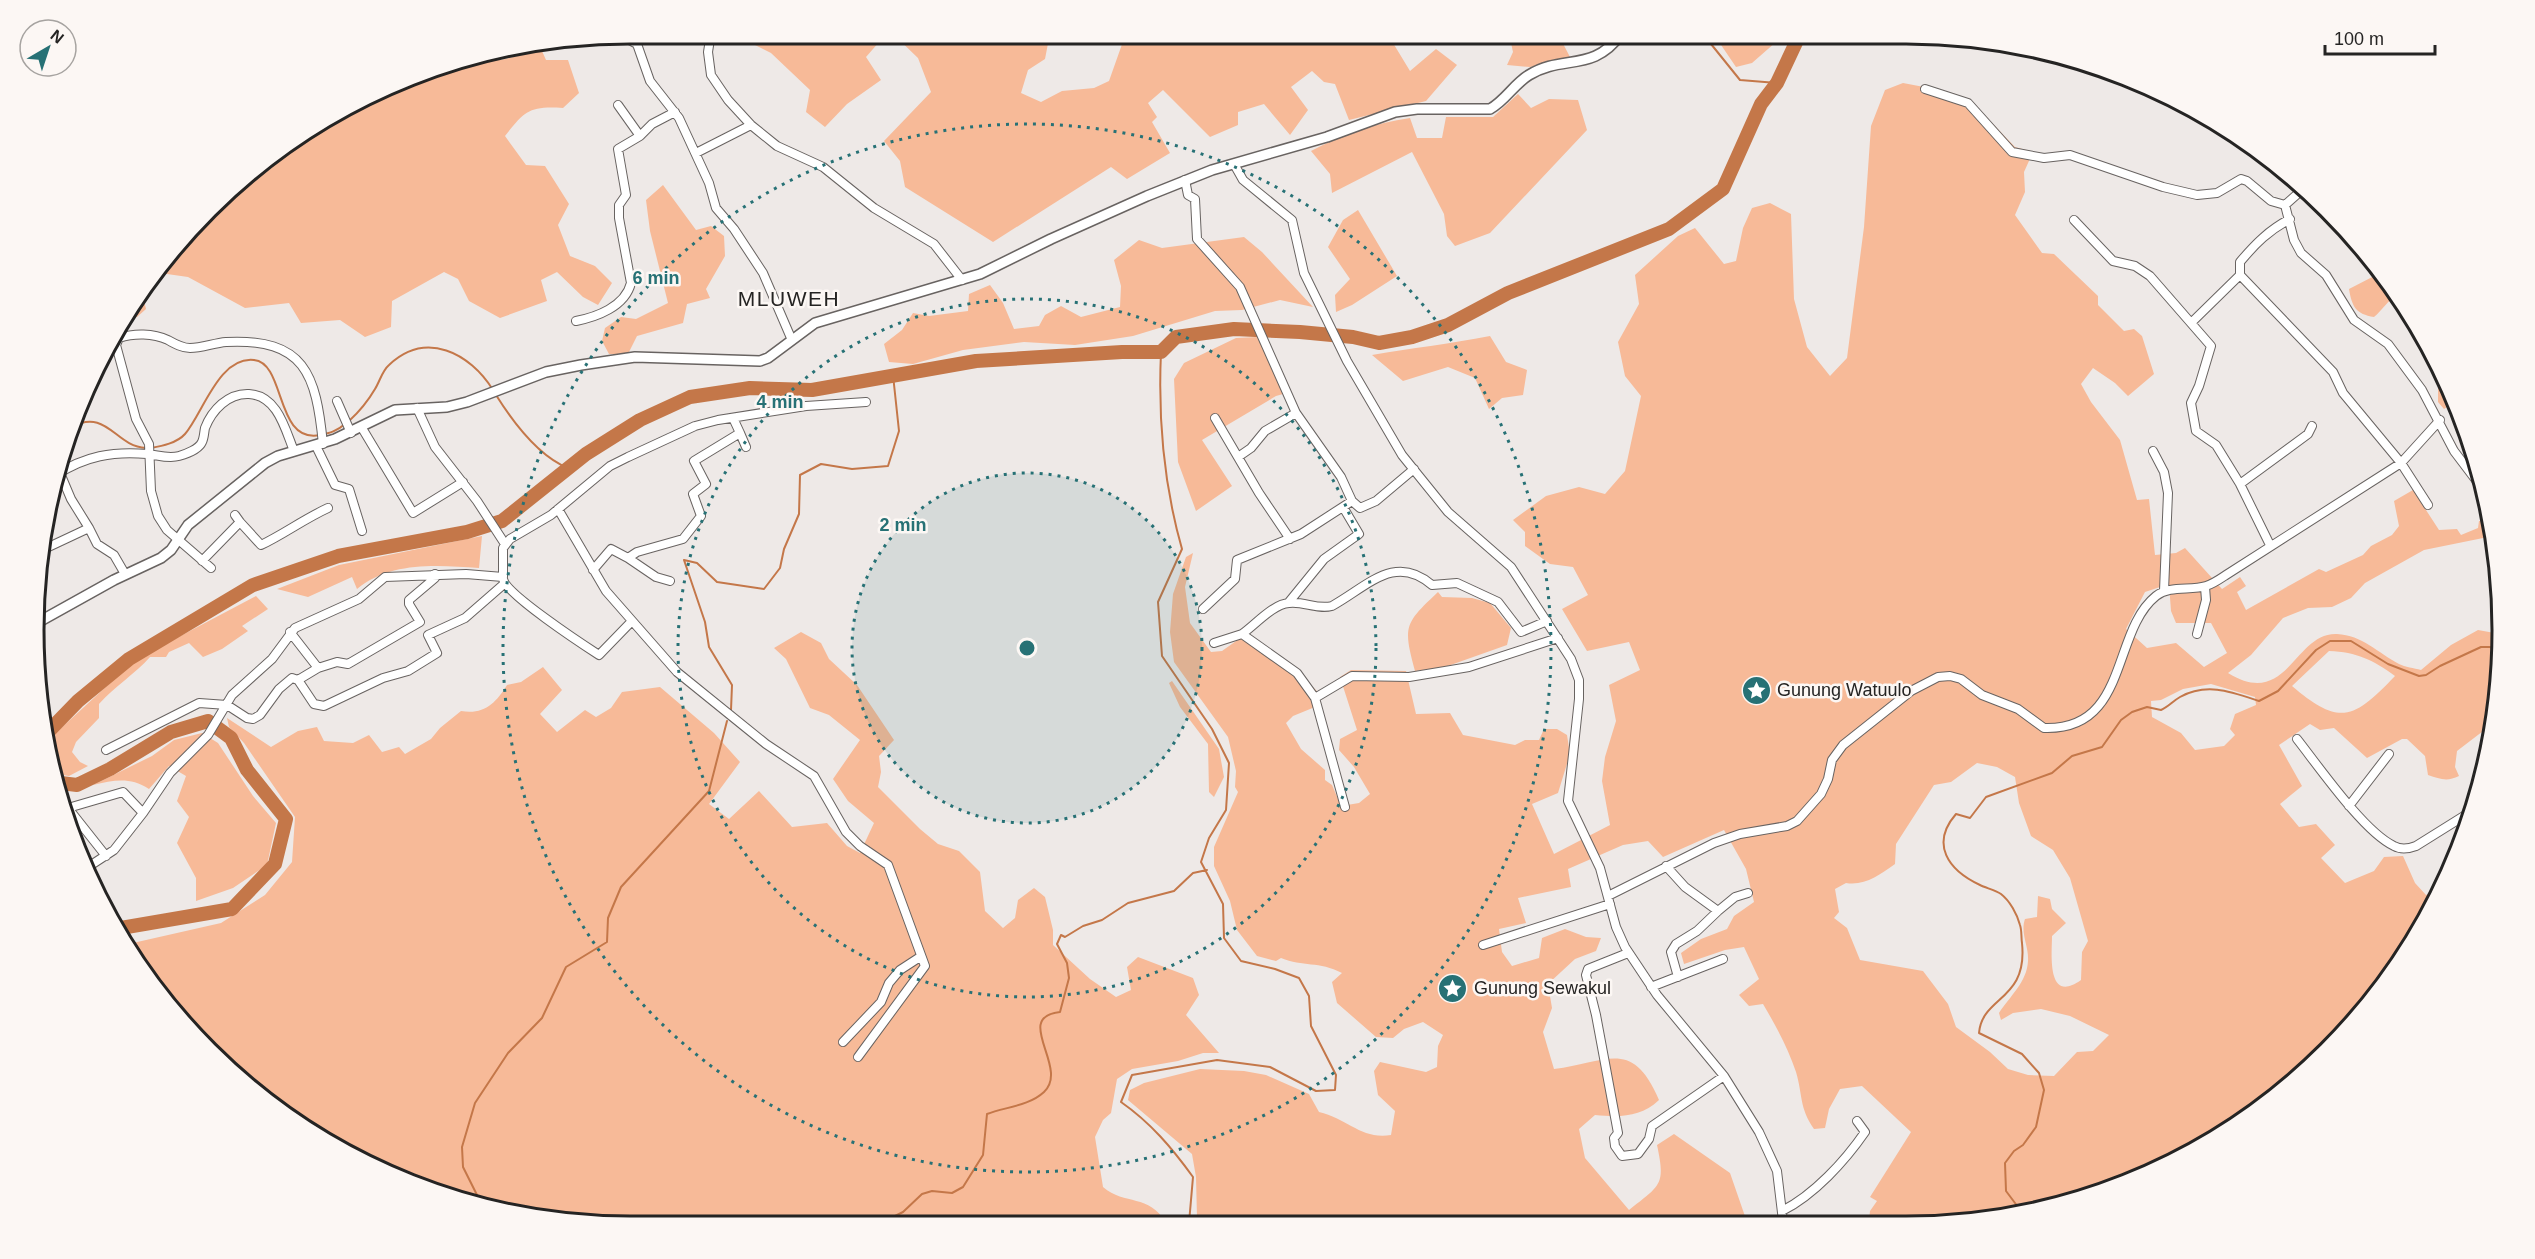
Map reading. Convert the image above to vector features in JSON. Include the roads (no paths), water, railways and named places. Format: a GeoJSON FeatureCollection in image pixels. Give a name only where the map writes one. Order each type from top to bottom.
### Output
{"type":"FeatureCollection","features":[{"type":"Feature","properties":{"kind":"street"},"geometry":{"type":"LineString","coordinates":[[636,44],[652,85],[675,112],[696,153],[716,207],[763,273],[791,338]]}},
{"type":"Feature","properties":{"kind":"street"},"geometry":{"type":"LineString","coordinates":[[709,44],[711,75],[728,100],[751,125],[777,146],[823,167],[874,208],[934,244],[962,280]]}},
{"type":"Feature","properties":{"kind":"street"},"geometry":{"type":"LineString","coordinates":[[44,618],[125,574],[160,558],[188,525],[250,474],[278,456],[350,430],[362,428],[395,410],[447,407],[491,395],[546,372],[635,357],[760,361],[768,358],[791,338],[819,321],[986,272],[1051,239],[1185,180],[1327,137],[1395,112],[1417,109],[1490,109],[1529,75],[1540,69],[1599,56],[1613,44]]}},
{"type":"Feature","properties":{"kind":"street"},"geometry":{"type":"LineString","coordinates":[[1925,89],[1968,103],[2012,152],[2044,158],[2070,155],[2163,188],[2196,195],[2217,193],[2241,179],[2247,181],[2271,201],[2285,205]]}},
{"type":"Feature","properties":{"kind":"street"},"geometry":{"type":"LineString","coordinates":[[618,105],[640,136]]}},
{"type":"Feature","properties":{"kind":"street"},"geometry":{"type":"LineString","coordinates":[[576,321],[601,315],[629,290],[629,264],[619,208],[626,195],[618,149],[640,136],[652,124],[675,112]]}},
{"type":"Feature","properties":{"kind":"street"},"geometry":{"type":"LineString","coordinates":[[696,153],[751,125]]}},
{"type":"Feature","properties":{"kind":"street"},"geometry":{"type":"LineString","coordinates":[[1234,164],[1243,180],[1292,220],[1302,268],[1347,361],[1402,454],[1448,512],[1511,567],[1571,659],[1578,680],[1577,726],[1568,801],[1600,868],[1620,938],[1651,987],[1744,1104],[1770,1154],[1781,1189],[1782,1216]]}},
{"type":"Feature","properties":{"kind":"street"},"geometry":{"type":"LineString","coordinates":[[1185,180],[1188,195],[1194,199],[1197,239],[1240,287],[1296,413],[1341,477],[1352,501],[1360,508],[1376,501],[1414,469]]}},
{"type":"Feature","properties":{"kind":"street"},"geometry":{"type":"LineString","coordinates":[[2285,205],[2297,194]]}},
{"type":"Feature","properties":{"kind":"street"},"geometry":{"type":"LineString","coordinates":[[2285,205],[2294,240],[2301,252],[2326,275],[2354,320],[2388,344],[2422,390],[2440,420],[2454,451],[2470,472]]}},
{"type":"Feature","properties":{"kind":"street"},"geometry":{"type":"LineString","coordinates":[[2290,219],[2273,228],[2258,241],[2240,262],[2240,274],[2333,372],[2343,393],[2401,463],[2428,505]]}},
{"type":"Feature","properties":{"kind":"street"},"geometry":{"type":"LineString","coordinates":[[2074,220],[2113,261],[2135,266],[2150,276],[2211,346],[2199,386],[2191,403],[2196,431],[2217,445],[2240,484],[2270,545]]}},
{"type":"Feature","properties":{"kind":"street"},"geometry":{"type":"LineString","coordinates":[[2192,322],[2240,274]]}},
{"type":"Feature","properties":{"kind":"street"},"geometry":{"type":"LineString","coordinates":[[120,339],[122,337],[156,336],[188,348],[251,342],[269,344],[287,351],[301,362],[318,401],[321,441],[335,485],[349,489],[362,531]]}},
{"type":"Feature","properties":{"kind":"street"},"geometry":{"type":"LineString","coordinates":[[116,347],[136,419],[150,450],[154,505],[162,523],[177,540],[211,568]]}},
{"type":"Feature","properties":{"kind":"street"},"geometry":{"type":"LineString","coordinates":[[66,469],[76,462],[105,454],[150,450],[171,458],[190,452],[202,443],[205,428],[220,406],[226,400],[245,394],[259,396],[274,406],[294,452]]}},
{"type":"Feature","properties":{"kind":"street"},"geometry":{"type":"LineString","coordinates":[[337,401],[350,430]]}},
{"type":"Feature","properties":{"kind":"street"},"geometry":{"type":"LineString","coordinates":[[502,541],[558,509],[610,466],[695,426],[818,405],[866,402]]}},
{"type":"Feature","properties":{"kind":"street"},"geometry":{"type":"LineString","coordinates":[[417,408],[430,440],[463,482],[502,541],[503,581],[465,618],[428,635]]}},
{"type":"Feature","properties":{"kind":"street"},"geometry":{"type":"LineString","coordinates":[[1238,457],[1251,448],[1265,431],[1296,413]]}},
{"type":"Feature","properties":{"kind":"street"},"geometry":{"type":"LineString","coordinates":[[733,418],[746,447]]}},
{"type":"Feature","properties":{"kind":"street"},"geometry":{"type":"LineString","coordinates":[[1215,418],[1290,539]]}},
{"type":"Feature","properties":{"kind":"street"},"geometry":{"type":"LineString","coordinates":[[1483,945],[1609,900],[1666,866],[1740,834],[1787,826],[1797,821],[1821,794],[1828,779],[1832,760],[1843,745],[1911,691],[1938,676],[1961,679],[1982,695],[2019,709],[2044,728],[2083,720],[2109,692],[2148,604],[2164,591],[2205,586],[2401,463],[2440,420]]}},
{"type":"Feature","properties":{"kind":"street"},"geometry":{"type":"LineString","coordinates":[[2240,484],[2308,434],[2312,426]]}},
{"type":"Feature","properties":{"kind":"street"},"geometry":{"type":"LineString","coordinates":[[362,428],[413,513],[463,482]]}},
{"type":"Feature","properties":{"kind":"street"},"geometry":{"type":"LineString","coordinates":[[628,558],[641,550],[683,539],[701,516],[693,494],[706,484],[694,461],[740,433]]}},
{"type":"Feature","properties":{"kind":"street"},"geometry":{"type":"LineString","coordinates":[[2153,450],[2164,472],[2168,493],[2164,591]]}},
{"type":"Feature","properties":{"kind":"street"},"geometry":{"type":"LineString","coordinates":[[62,482],[97,544],[114,555],[125,574]]}},
{"type":"Feature","properties":{"kind":"street"},"geometry":{"type":"LineString","coordinates":[[1203,609],[1235,579],[1237,560],[1290,539],[1352,501]]}},
{"type":"Feature","properties":{"kind":"street"},"geometry":{"type":"LineString","coordinates":[[1214,643],[1242,634],[1289,602],[1324,560],[1359,534],[1343,507]]}},
{"type":"Feature","properties":{"kind":"street"},"geometry":{"type":"LineString","coordinates":[[202,561],[238,519],[261,545],[285,534],[309,517],[328,508]]}},
{"type":"Feature","properties":{"kind":"street"},"geometry":{"type":"LineString","coordinates":[[558,509],[593,570],[631,622],[688,682],[766,744],[814,776],[846,832],[891,870],[925,966],[858,1057]]}},
{"type":"Feature","properties":{"kind":"street"},"geometry":{"type":"LineString","coordinates":[[50,546],[89,528]]}},
{"type":"Feature","properties":{"kind":"street"},"geometry":{"type":"LineString","coordinates":[[593,570],[611,549],[656,577],[670,581]]}},
{"type":"Feature","properties":{"kind":"street"},"geometry":{"type":"LineString","coordinates":[[1289,602],[1323,608],[1332,606],[1389,573],[1406,570],[1417,573],[1432,585],[1457,583],[1498,602],[1521,632],[1546,621]]}},
{"type":"Feature","properties":{"kind":"street"},"geometry":{"type":"LineString","coordinates":[[93,864],[114,850],[170,773],[208,735],[232,694],[272,659],[290,632],[305,622],[358,599],[385,577],[435,574],[503,581],[536,610],[599,655],[631,622]]}},
{"type":"Feature","properties":{"kind":"street"},"geometry":{"type":"LineString","coordinates":[[106,750],[158,726],[194,705],[227,705],[247,718],[253,719],[260,715],[286,681],[292,678],[298,680],[314,704],[324,706],[383,678],[408,671],[438,651],[409,604],[410,600],[435,578],[435,574]]}},
{"type":"Feature","properties":{"kind":"street"},"geometry":{"type":"LineString","coordinates":[[2197,634],[2206,600],[2205,586]]}},
{"type":"Feature","properties":{"kind":"street"},"geometry":{"type":"LineString","coordinates":[[298,680],[318,668],[337,662],[348,664],[420,622]]}},
{"type":"Feature","properties":{"kind":"street"},"geometry":{"type":"LineString","coordinates":[[290,632],[306,649],[318,668]]}},
{"type":"Feature","properties":{"kind":"street"},"geometry":{"type":"LineString","coordinates":[[1242,634],[1297,673],[1315,698],[1345,807]]}},
{"type":"Feature","properties":{"kind":"street"},"geometry":{"type":"LineString","coordinates":[[1315,698],[1353,676],[1409,677],[1469,668],[1558,638]]}},
{"type":"Feature","properties":{"kind":"street"},"geometry":{"type":"LineString","coordinates":[[2296,740],[2349,806],[2390,845],[2401,849],[2416,846],[2460,819]]}},
{"type":"Feature","properties":{"kind":"street"},"geometry":{"type":"LineString","coordinates":[[2349,806],[2389,754]]}},
{"type":"Feature","properties":{"kind":"street"},"geometry":{"type":"LineString","coordinates":[[72,807],[123,792],[143,813]]}},
{"type":"Feature","properties":{"kind":"street"},"geometry":{"type":"LineString","coordinates":[[76,821],[106,856]]}},
{"type":"Feature","properties":{"kind":"street"},"geometry":{"type":"LineString","coordinates":[[1666,866],[1685,887],[1718,911]]}},
{"type":"Feature","properties":{"kind":"street"},"geometry":{"type":"LineString","coordinates":[[1678,977],[1671,952],[1676,944],[1697,931],[1735,897],[1748,893]]}},
{"type":"Feature","properties":{"kind":"street"},"geometry":{"type":"LineString","coordinates":[[1628,952],[1588,969],[1586,975],[1596,1015],[1618,1133],[1614,1138],[1615,1146],[1622,1156],[1638,1154],[1649,1139],[1653,1126],[1724,1076]]}},
{"type":"Feature","properties":{"kind":"street"},"geometry":{"type":"LineString","coordinates":[[843,1042],[881,1002],[889,983],[900,970],[920,957]]}},
{"type":"Feature","properties":{"kind":"street"},"geometry":{"type":"LineString","coordinates":[[1651,987],[1723,959]]}},
{"type":"Feature","properties":{"kind":"street"},"geometry":{"type":"LineString","coordinates":[[1782,1211],[1808,1194],[1845,1156],[1865,1132],[1857,1121]]}},
{"type":"Feature","properties":{"kind":"waterway"},"geometry":{"type":"LineString","coordinates":[[1711,44],[1740,80],[1777,83]]}},
{"type":"Feature","properties":{"kind":"waterway"},"geometry":{"type":"LineString","coordinates":[[52,727],[78,701],[129,659],[253,585],[338,556],[467,532],[502,521],[586,454],[640,420],[690,397],[750,388],[812,390],[976,361],[1122,352],[1161,352],[1176,337],[1234,329],[1353,337],[1379,343],[1412,337],[1448,325],[1508,293],[1669,229],[1723,189],[1761,104],[1777,83],[1795,44]]}},
{"type":"Feature","properties":{"kind":"waterway"},"geometry":{"type":"LineString","coordinates":[[349,421],[370,398],[387,367],[403,355],[418,349],[446,350],[460,357],[472,366],[493,390]]}},
{"type":"Feature","properties":{"kind":"waterway"},"geometry":{"type":"LineString","coordinates":[[1161,352],[1160,402],[1164,452],[1171,501],[1182,549],[1158,602],[1162,656],[1212,729],[1229,763],[1226,810],[1209,838],[1201,862],[1223,904],[1224,938],[1241,961],[1275,969],[1299,978],[1309,996],[1311,1026],[1336,1075],[1335,1090],[1316,1091],[1270,1067],[1217,1060],[1132,1075],[1121,1102],[1160,1136],[1193,1177],[1190,1216]]}},
{"type":"Feature","properties":{"kind":"waterway"},"geometry":{"type":"LineString","coordinates":[[151,448],[174,442],[182,437],[222,376],[242,361],[254,360],[264,364],[271,374],[295,428],[306,434],[320,435],[336,430],[345,424]]}},
{"type":"Feature","properties":{"kind":"waterway"},"geometry":{"type":"LineString","coordinates":[[731,710],[732,685],[709,647],[705,622],[684,560],[697,563],[717,582],[764,589],[780,568],[784,549],[799,514],[800,475],[821,464],[852,469],[888,466],[899,431],[893,375]]}},
{"type":"Feature","properties":{"kind":"waterway"},"geometry":{"type":"LineString","coordinates":[[496,395],[527,437],[546,455],[568,468]]}},
{"type":"Feature","properties":{"kind":"waterway"},"geometry":{"type":"LineString","coordinates":[[82,423],[94,422],[103,425],[135,446],[146,448]]}},
{"type":"Feature","properties":{"kind":"waterway"},"geometry":{"type":"LineString","coordinates":[[2016,1205],[2006,1191],[2005,1163],[2014,1151],[2023,1145],[2036,1127],[2044,1090],[2039,1073],[2022,1054],[1979,1033],[1988,1011],[2012,987],[2018,976],[2022,962],[2021,930],[2015,912],[2004,897],[1969,879],[1951,864],[1946,855],[1944,836],[1956,814],[1970,818],[1986,797],[2052,773],[2072,756],[2102,747],[2121,720],[2132,712],[2147,707],[2161,710],[2190,692],[2210,689],[2239,694],[2259,701],[2278,691],[2316,650],[2330,641],[2351,641],[2388,664],[2419,676],[2426,675],[2481,647],[2491,648]]}},
{"type":"Feature","properties":{"kind":"waterway"},"geometry":{"type":"LineString","coordinates":[[64,783],[77,785],[110,769],[171,732],[208,721],[231,738],[247,770],[286,819],[275,864],[232,909],[125,927]]}},
{"type":"Feature","properties":{"kind":"waterway"},"geometry":{"type":"LineString","coordinates":[[477,1196],[463,1167],[462,1147],[475,1103],[508,1053],[542,1018],[566,967],[607,942],[608,918],[621,887],[709,791],[727,721]]}},
{"type":"Feature","properties":{"kind":"waterway"},"geometry":{"type":"LineString","coordinates":[[895,1216],[903,1212],[922,1194],[932,1191],[952,1193],[963,1187],[983,1155],[987,1114],[1038,1097],[1050,1082],[1051,1070],[1041,1033],[1041,1023],[1047,1016],[1060,1012],[1069,978],[1067,963],[1057,944],[1061,935],[1065,937],[1083,926],[1102,920],[1128,903],[1174,891],[1193,873],[1207,870]]}},
{"type":"Feature","properties":{"kind":"place","name":"Gunung Watuulo"},"geometry":{"type":"Point","coordinates":[1756,690]}},
{"type":"Feature","properties":{"kind":"place","name":"Gunung Sewakul"},"geometry":{"type":"Point","coordinates":[1453,988]}},
{"type":"Feature","properties":{"kind":"district","name":"MLUWEH"},"geometry":{"type":"Point","coordinates":[789,299]}}]}
